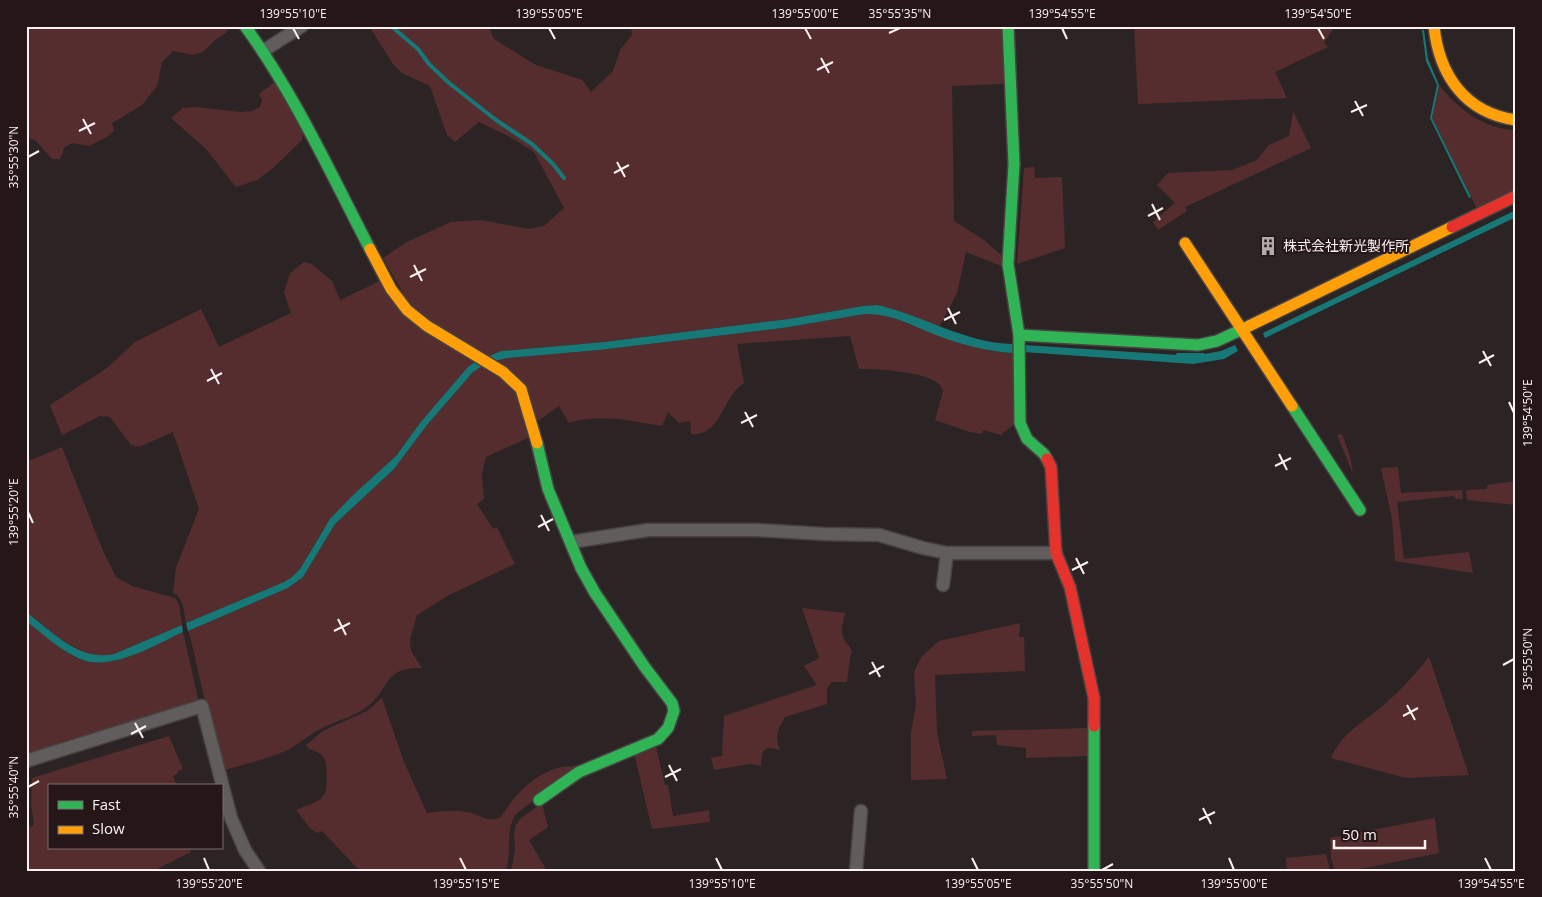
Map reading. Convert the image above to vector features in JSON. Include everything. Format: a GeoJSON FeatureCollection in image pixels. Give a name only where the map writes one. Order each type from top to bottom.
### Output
{"type":"FeatureCollection","features":[{"type":"Feature","properties":{"kind":"street"},"geometry":{"type":"LineString","coordinates":[[246,26],[263,51],[312,136],[391,289],[407,310],[427,326],[503,372],[521,389],[538,445],[548,489],[581,568],[595,593],[644,666],[672,703],[674,711],[668,728],[658,740],[579,772],[538,800]]}},
{"type":"Feature","properties":{"kind":"street"},"geometry":{"type":"LineString","coordinates":[[263,51],[302,26]]}},
{"type":"Feature","properties":{"kind":"street"},"geometry":{"type":"LineString","coordinates":[[1008,26],[1014,164],[1008,264],[1019,334],[1020,423],[1027,440],[1044,454],[1051,467],[1056,553],[1070,587],[1094,698],[1094,871]]}},
{"type":"Feature","properties":{"kind":"street"},"geometry":{"type":"LineString","coordinates":[[1434,26],[1437,51],[1445,72],[1454,87],[1469,102],[1494,116],[1516,120]]}},
{"type":"Feature","properties":{"kind":"street"},"geometry":{"type":"LineString","coordinates":[[1019,334],[1198,345],[1217,341],[1516,196]]}},
{"type":"Feature","properties":{"kind":"street"},"geometry":{"type":"LineString","coordinates":[[1185,243],[1360,510]]}},
{"type":"Feature","properties":{"kind":"street"},"geometry":{"type":"LineString","coordinates":[[571,542],[648,530],[757,530],[879,535],[947,553],[1056,553]]}},
{"type":"Feature","properties":{"kind":"street"},"geometry":{"type":"LineString","coordinates":[[943,585],[947,553]]}},
{"type":"Feature","properties":{"kind":"street"},"geometry":{"type":"LineString","coordinates":[[26,761],[202,706],[231,818],[245,850],[260,871]]}},
{"type":"Feature","properties":{"kind":"street"},"geometry":{"type":"LineString","coordinates":[[856,871],[861,811]]}},
{"type":"Feature","properties":{"kind":"shaded area"},"geometry":{"type":"Polygon","coordinates":[[[26,26],[230,26],[226,33],[216,39],[203,52],[192,55],[173,51],[162,62],[157,86],[142,105],[112,123],[114,131],[107,137],[89,146],[72,143],[64,148],[60,159],[52,159],[36,141],[26,136],[26,26]]]}},
{"type":"Feature","properties":{"kind":"shaded area"},"geometry":{"type":"Polygon","coordinates":[[[369,26],[488,26],[494,39],[536,65],[582,80],[591,92],[613,71],[620,50],[632,35],[631,26],[1002,26],[1004,84],[952,86],[954,221],[984,240],[1002,256],[1001,266],[966,252],[957,293],[939,327],[877,305],[789,319],[604,342],[501,351],[486,358],[411,307],[383,258],[405,243],[451,222],[481,220],[529,229],[544,226],[564,208],[534,152],[512,138],[479,122],[455,142],[447,135],[430,86],[402,73],[393,64],[369,26]]]}},
{"type":"Feature","properties":{"kind":"shaded area"},"geometry":{"type":"Polygon","coordinates":[[[1134,26],[1335,26],[1324,43],[1328,47],[1275,72],[1287,98],[1138,104],[1134,26]]]}},
{"type":"Feature","properties":{"kind":"shaded area"},"geometry":{"type":"Polygon","coordinates":[[[275,82],[303,130],[302,140],[273,168],[257,180],[236,187],[206,149],[171,118],[183,108],[195,107],[241,112],[252,111],[260,107],[262,100],[259,94],[275,82]]]}},
{"type":"Feature","properties":{"kind":"shaded area"},"geometry":{"type":"Polygon","coordinates":[[[1439,85],[1454,102],[1483,122],[1505,129],[1516,130],[1516,191],[1477,209],[1432,118],[1439,85]]]}},
{"type":"Feature","properties":{"kind":"shaded area"},"geometry":{"type":"Polygon","coordinates":[[[1293,111],[1311,148],[1185,207],[1187,211],[1158,230],[1153,222],[1175,203],[1157,185],[1168,173],[1232,170],[1257,160],[1269,145],[1289,136],[1293,111]]]}},
{"type":"Feature","properties":{"kind":"shaded area"},"geometry":{"type":"Polygon","coordinates":[[[1034,167],[1035,178],[1062,177],[1065,248],[1017,264],[1024,168],[1034,167]]]}},
{"type":"Feature","properties":{"kind":"shaded area"},"geometry":{"type":"Polygon","coordinates":[[[304,262],[312,264],[332,281],[340,300],[382,280],[475,361],[420,423],[396,456],[344,505],[323,530],[300,569],[292,577],[186,623],[181,602],[177,595],[173,593],[176,568],[199,509],[173,432],[139,447],[131,445],[110,417],[100,416],[62,435],[50,405],[107,368],[135,342],[201,309],[219,347],[291,313],[284,293],[290,273],[304,262]]]}},
{"type":"Feature","properties":{"kind":"shaded area"},"geometry":{"type":"Polygon","coordinates":[[[865,314],[887,316],[964,344],[1013,353],[1014,424],[1001,435],[983,430],[982,434],[970,432],[935,420],[943,391],[939,384],[923,376],[889,370],[859,369],[850,336],[737,344],[744,383],[730,398],[718,420],[707,431],[700,434],[691,434],[690,421],[679,423],[668,412],[662,426],[604,418],[569,423],[559,406],[538,421],[494,361],[783,328],[865,314]]]}},
{"type":"Feature","properties":{"kind":"shaded area"},"geometry":{"type":"Polygon","coordinates":[[[483,365],[513,386],[532,436],[486,457],[482,473],[484,499],[477,504],[493,529],[497,527],[515,564],[449,595],[417,615],[410,639],[411,651],[422,668],[400,671],[388,681],[373,702],[364,709],[317,731],[294,747],[283,752],[221,771],[188,631],[288,588],[303,577],[335,524],[394,469],[427,425],[473,372],[483,365]]]}},
{"type":"Feature","properties":{"kind":"shaded area"},"geometry":{"type":"Polygon","coordinates":[[[1342,434],[1350,456],[1353,474],[1337,435],[1342,434]]]}},
{"type":"Feature","properties":{"kind":"shaded area"},"geometry":{"type":"Polygon","coordinates":[[[62,447],[103,551],[116,577],[132,586],[175,598],[179,604],[182,625],[114,654],[102,655],[78,649],[67,643],[26,612],[26,462],[62,447]]]}},
{"type":"Feature","properties":{"kind":"shaded area"},"geometry":{"type":"Polygon","coordinates":[[[1398,467],[1401,493],[1462,490],[1463,499],[1456,499],[1454,496],[1397,502],[1404,559],[1469,552],[1473,573],[1395,561],[1392,519],[1381,468],[1398,467]]]}},
{"type":"Feature","properties":{"kind":"shaded area"},"geometry":{"type":"Polygon","coordinates":[[[1516,481],[1516,505],[1467,500],[1466,490],[1486,489],[1488,485],[1516,481]]]}},
{"type":"Feature","properties":{"kind":"shaded area"},"geometry":{"type":"Polygon","coordinates":[[[802,608],[845,613],[842,633],[852,650],[847,682],[832,682],[827,688],[827,704],[785,717],[778,733],[777,741],[780,750],[770,748],[764,750],[761,766],[750,764],[714,770],[711,758],[722,756],[724,716],[817,685],[804,666],[819,658],[802,608]]]}},
{"type":"Feature","properties":{"kind":"shaded area"},"geometry":{"type":"Polygon","coordinates":[[[26,621],[73,656],[86,661],[100,662],[114,660],[143,651],[183,632],[199,703],[26,756],[26,621]]]}},
{"type":"Feature","properties":{"kind":"shaded area"},"geometry":{"type":"Polygon","coordinates":[[[1020,623],[1019,637],[1024,637],[1025,671],[935,675],[937,733],[947,779],[911,780],[911,733],[916,705],[914,672],[922,656],[939,641],[1020,623]]]}},
{"type":"Feature","properties":{"kind":"shaded area"},"geometry":{"type":"Polygon","coordinates":[[[1429,657],[1469,775],[1406,778],[1331,758],[1341,741],[1392,698],[1429,657]]]}},
{"type":"Feature","properties":{"kind":"shaded area"},"geometry":{"type":"Polygon","coordinates":[[[382,698],[404,762],[427,813],[457,811],[468,812],[488,819],[500,818],[526,786],[543,774],[562,767],[586,765],[563,777],[515,815],[510,828],[509,857],[506,871],[360,871],[322,831],[317,833],[310,828],[296,810],[322,798],[326,789],[327,772],[325,760],[320,754],[309,749],[306,745],[323,731],[367,711],[382,698]]]}},
{"type":"Feature","properties":{"kind":"shaded area"},"geometry":{"type":"Polygon","coordinates":[[[1090,728],[1090,756],[1026,758],[1026,748],[997,745],[996,735],[972,736],[972,731],[1090,728]]]}},
{"type":"Feature","properties":{"kind":"shaded area"},"geometry":{"type":"Polygon","coordinates":[[[169,736],[183,769],[173,776],[176,784],[48,784],[48,850],[190,850],[191,852],[153,871],[26,871],[26,828],[33,826],[34,823],[31,804],[32,778],[169,736]]]}},
{"type":"Feature","properties":{"kind":"shaded area"},"geometry":{"type":"Polygon","coordinates":[[[656,747],[665,785],[668,785],[673,816],[709,810],[710,822],[652,829],[634,753],[656,747]]]}},
{"type":"Feature","properties":{"kind":"shaded area"},"geometry":{"type":"Polygon","coordinates":[[[542,803],[548,827],[529,840],[547,871],[511,871],[515,851],[514,833],[516,825],[520,819],[542,803]]]}},
{"type":"Feature","properties":{"kind":"shaded area"},"geometry":{"type":"Polygon","coordinates":[[[1435,818],[1439,853],[1350,871],[1335,871],[1331,858],[1330,838],[1435,818]]]}},
{"type":"Feature","properties":{"kind":"shaded area"},"geometry":{"type":"Polygon","coordinates":[[[1326,854],[1330,871],[1287,871],[1286,858],[1326,854]]]}},
{"type":"Feature","properties":{"kind":"water"},"geometry":{"type":"Polygon","coordinates":[[[1422,30],[1424,30],[1428,59],[1439,85],[1432,118],[1471,197],[1469,198],[1430,118],[1437,85],[1426,61],[1422,30]]]}},
{"type":"Feature","properties":{"kind":"water"},"geometry":{"type":"Polygon","coordinates":[[[1516,210],[1516,217],[1265,338],[1263,333],[1516,210]]]}},
{"type":"Feature","properties":{"kind":"water"},"geometry":{"type":"Polygon","coordinates":[[[877,305],[978,339],[1013,344],[1013,353],[968,345],[899,320],[865,314],[783,328],[599,350],[508,358],[494,361],[487,357],[501,351],[604,342],[789,319],[877,305]]]}},
{"type":"Feature","properties":{"kind":"water"},"geometry":{"type":"Polygon","coordinates":[[[1024,345],[1193,356],[1221,351],[1235,345],[1238,351],[1224,359],[1193,364],[1024,352],[1024,345]]]}},
{"type":"Feature","properties":{"kind":"water"},"geometry":{"type":"Polygon","coordinates":[[[475,362],[482,366],[473,372],[427,425],[394,469],[335,524],[303,577],[288,588],[188,631],[186,623],[292,577],[300,569],[330,519],[396,456],[420,423],[468,367],[475,362]]]}},
{"type":"Feature","properties":{"kind":"water"},"geometry":{"type":"Polygon","coordinates":[[[26,612],[67,643],[89,653],[101,655],[114,654],[182,625],[183,632],[146,650],[119,660],[92,662],[73,656],[52,642],[26,621],[26,612]]]}},
{"type":"Feature","properties":{"kind":"waterway"},"geometry":{"type":"LineString","coordinates":[[391,26],[418,49],[429,64],[449,83],[496,120],[532,144],[553,164],[564,178]]}},
{"type":"Feature","properties":{"kind":"waterway"},"geometry":{"type":"LineString","coordinates":[[1178,355],[1203,355]]}},
{"type":"Feature","properties":{"kind":"traffic: fast"},"geometry":{"type":"LineString","coordinates":[[245,26],[296,107],[370,249]]}},
{"type":"Feature","properties":{"kind":"traffic: fast"},"geometry":{"type":"LineString","coordinates":[[1008,26],[1014,164],[1008,264],[1019,335],[1020,423],[1027,439],[1047,459]]}},
{"type":"Feature","properties":{"kind":"traffic: fast"},"geometry":{"type":"LineString","coordinates":[[1019,335],[1198,345],[1217,341],[1249,326]]}},
{"type":"Feature","properties":{"kind":"traffic: fast"},"geometry":{"type":"LineString","coordinates":[[1292,406],[1360,510]]}},
{"type":"Feature","properties":{"kind":"traffic: fast"},"geometry":{"type":"LineString","coordinates":[[537,443],[548,489],[581,568],[595,593],[644,666],[672,703],[674,711],[668,728],[658,739],[579,772],[539,800]]}},
{"type":"Feature","properties":{"kind":"traffic: fast"},"geometry":{"type":"LineString","coordinates":[[1094,726],[1094,871]]}},
{"type":"Feature","properties":{"kind":"traffic: slow"},"geometry":{"type":"LineString","coordinates":[[1434,26],[1442,60],[1458,89],[1482,109],[1498,116],[1516,120]]}},
{"type":"Feature","properties":{"kind":"traffic: slow"},"geometry":{"type":"LineString","coordinates":[[1249,326],[1452,227]]}},
{"type":"Feature","properties":{"kind":"traffic: slow"},"geometry":{"type":"LineString","coordinates":[[1185,243],[1292,406]]}},
{"type":"Feature","properties":{"kind":"traffic: slow"},"geometry":{"type":"LineString","coordinates":[[370,249],[391,289],[407,310],[427,326],[503,372],[521,389],[537,443]]}},
{"type":"Feature","properties":{"kind":"traffic: jam"},"geometry":{"type":"LineString","coordinates":[[1452,227],[1516,196]]}},
{"type":"Feature","properties":{"kind":"traffic: jam"},"geometry":{"type":"LineString","coordinates":[[1047,459],[1051,467],[1056,553],[1070,587],[1094,698],[1094,726]]}},
{"type":"Feature","properties":{"kind":"place","name":"株式会社新光製作所"},"geometry":{"type":"Point","coordinates":[1268,246]}}]}
